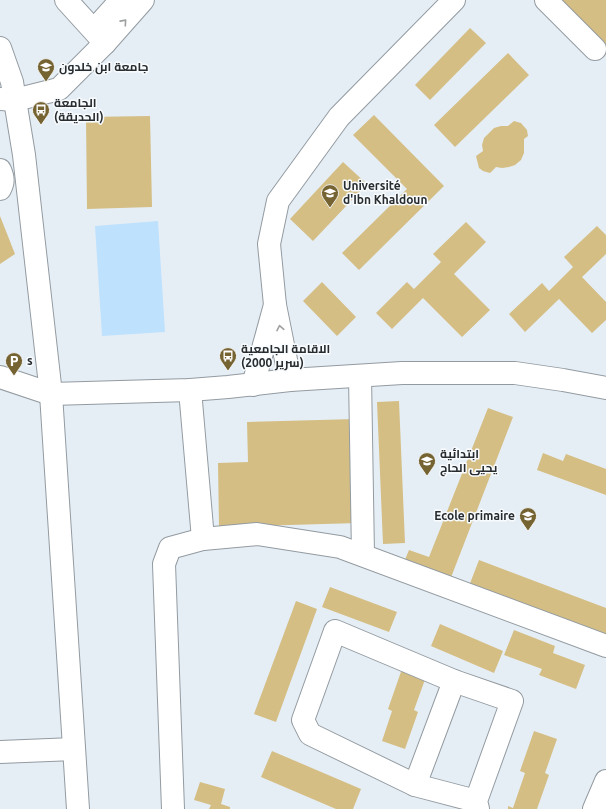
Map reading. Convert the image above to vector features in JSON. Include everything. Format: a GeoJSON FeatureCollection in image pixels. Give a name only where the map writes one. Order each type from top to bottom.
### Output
{"type":"FeatureCollection","features":[{"type":"Feature","properties":{"kind":"street"},"geometry":{"type":"LineString","coordinates":[[66,0],[99,36]]}},
{"type":"Feature","properties":{"kind":"street"},"geometry":{"type":"LineString","coordinates":[[87,0],[99,36]]}},
{"type":"Feature","properties":{"kind":"street"},"geometry":{"type":"LineString","coordinates":[[8,99],[59,89],[99,36],[121,0]]}},
{"type":"Feature","properties":{"kind":"street"},"geometry":{"type":"LineString","coordinates":[[99,36],[143,0]]}},
{"type":"Feature","properties":{"kind":"street"},"geometry":{"type":"LineString","coordinates":[[290,380],[275,305],[269,244],[278,201],[338,117],[454,0]]}},
{"type":"Feature","properties":{"kind":"street"},"geometry":{"type":"LineString","coordinates":[[546,0],[595,49]]}},
{"type":"Feature","properties":{"kind":"street"},"geometry":{"type":"LineString","coordinates":[[0,48],[12,82],[8,99],[29,191],[51,394],[78,809]]}},
{"type":"Feature","properties":{"kind":"street"},"geometry":{"type":"LineString","coordinates":[[0,170],[3,177],[3,182],[0,189]]}},
{"type":"Feature","properties":{"kind":"street"},"geometry":{"type":"LineString","coordinates":[[253,385],[275,305]]}},
{"type":"Feature","properties":{"kind":"street"},"geometry":{"type":"LineString","coordinates":[[0,393],[51,394],[190,390],[253,385],[290,380],[402,373],[515,373],[606,388]]}},
{"type":"Feature","properties":{"kind":"street"},"geometry":{"type":"LineString","coordinates":[[360,376],[363,555]]}},
{"type":"Feature","properties":{"kind":"street"},"geometry":{"type":"LineString","coordinates":[[0,377],[51,394]]}},
{"type":"Feature","properties":{"kind":"street"},"geometry":{"type":"LineString","coordinates":[[190,390],[203,539]]}},
{"type":"Feature","properties":{"kind":"street"},"geometry":{"type":"LineString","coordinates":[[173,809],[164,564],[170,548],[203,539],[257,534],[340,547],[606,646]]}},
{"type":"Feature","properties":{"kind":"street"},"geometry":{"type":"LineString","coordinates":[[335,631],[454,681],[512,701],[477,805],[415,785],[310,734],[303,720],[335,631]]}},
{"type":"Feature","properties":{"kind":"street"},"geometry":{"type":"LineString","coordinates":[[415,785],[454,681]]}},
{"type":"Feature","properties":{"kind":"street"},"geometry":{"type":"LineString","coordinates":[[0,752],[74,749]]}},
{"type":"Feature","properties":{"kind":"street"},"geometry":{"type":"LineString","coordinates":[[594,809],[606,781]]}},
{"type":"Feature","properties":{"kind":"shaded area"},"geometry":{"type":"Polygon","coordinates":[[[158,221],[165,332],[102,336],[95,226],[158,221]]]}},
{"type":"Feature","properties":{"kind":"building"},"geometry":{"type":"Polygon","coordinates":[[[552,0],[606,0],[606,55],[552,0]]]}},
{"type":"Feature","properties":{"kind":"building"},"geometry":{"type":"Polygon","coordinates":[[[470,28],[486,43],[430,100],[415,85],[470,28]]]}},
{"type":"Feature","properties":{"kind":"building"},"geometry":{"type":"Polygon","coordinates":[[[508,53],[529,75],[455,147],[434,125],[508,53]]]}},
{"type":"Feature","properties":{"kind":"building"},"geometry":{"type":"Polygon","coordinates":[[[374,115],[444,186],[359,270],[342,253],[407,189],[353,135],[374,115]]]}},
{"type":"Feature","properties":{"kind":"building"},"geometry":{"type":"Polygon","coordinates":[[[150,116],[152,207],[87,209],[86,117],[150,116]]]}},
{"type":"Feature","properties":{"kind":"building"},"geometry":{"type":"Polygon","coordinates":[[[514,121],[521,123],[527,130],[528,136],[524,139],[524,153],[521,160],[515,165],[509,167],[496,167],[490,173],[483,171],[479,168],[476,156],[483,151],[482,145],[484,138],[494,128],[508,126],[514,121]]]}},
{"type":"Feature","properties":{"kind":"building"},"geometry":{"type":"Polygon","coordinates":[[[343,162],[367,184],[313,241],[290,219],[343,162]]]}},
{"type":"Feature","properties":{"kind":"building"},"geometry":{"type":"Polygon","coordinates":[[[0,216],[15,254],[0,264],[0,216]]]}},
{"type":"Feature","properties":{"kind":"building"},"geometry":{"type":"Polygon","coordinates":[[[466,222],[486,242],[454,274],[490,310],[462,337],[423,298],[392,329],[376,313],[407,282],[414,289],[441,262],[433,254],[466,222]]]}},
{"type":"Feature","properties":{"kind":"building"},"geometry":{"type":"Polygon","coordinates":[[[597,226],[606,235],[606,254],[582,277],[606,302],[606,320],[592,333],[559,299],[525,332],[509,314],[542,283],[549,291],[573,267],[564,257],[597,226]]]}},
{"type":"Feature","properties":{"kind":"building"},"geometry":{"type":"Polygon","coordinates":[[[322,282],[356,317],[337,336],[303,301],[322,282]]]}},
{"type":"Feature","properties":{"kind":"building"},"geometry":{"type":"Polygon","coordinates":[[[399,401],[405,543],[383,544],[377,402],[399,401]]]}},
{"type":"Feature","properties":{"kind":"building"},"geometry":{"type":"Polygon","coordinates":[[[488,408],[513,417],[450,580],[404,562],[409,550],[429,557],[488,408]]]}},
{"type":"Feature","properties":{"kind":"building"},"geometry":{"type":"Polygon","coordinates":[[[356,419],[359,523],[219,527],[218,463],[248,462],[247,422],[356,419]]]}},
{"type":"Feature","properties":{"kind":"building"},"geometry":{"type":"Polygon","coordinates":[[[543,453],[563,461],[566,454],[606,469],[606,495],[537,470],[543,453]]]}},
{"type":"Feature","properties":{"kind":"building"},"geometry":{"type":"Polygon","coordinates":[[[479,560],[606,608],[606,636],[469,586],[479,560]]]}},
{"type":"Feature","properties":{"kind":"building"},"geometry":{"type":"Polygon","coordinates":[[[330,587],[397,612],[389,632],[322,607],[330,587]]]}},
{"type":"Feature","properties":{"kind":"building"},"geometry":{"type":"Polygon","coordinates":[[[296,601],[317,609],[276,722],[254,714],[296,601]]]}},
{"type":"Feature","properties":{"kind":"building"},"geometry":{"type":"Polygon","coordinates":[[[440,624],[503,651],[494,673],[431,646],[440,624]]]}},
{"type":"Feature","properties":{"kind":"building"},"geometry":{"type":"Polygon","coordinates":[[[514,630],[555,646],[553,653],[585,665],[576,689],[539,675],[542,669],[504,655],[514,630]]]}},
{"type":"Feature","properties":{"kind":"building"},"geometry":{"type":"Polygon","coordinates":[[[403,666],[427,674],[414,710],[418,712],[405,749],[382,741],[392,711],[388,709],[403,666]]]}},
{"type":"Feature","properties":{"kind":"building"},"geometry":{"type":"Polygon","coordinates":[[[534,731],[557,739],[545,773],[549,775],[537,809],[508,809],[508,806],[513,808],[525,773],[520,771],[534,731]]]}},
{"type":"Feature","properties":{"kind":"building"},"geometry":{"type":"Polygon","coordinates":[[[272,751],[361,789],[353,809],[336,809],[261,777],[272,751]]]}},
{"type":"Feature","properties":{"kind":"building"},"geometry":{"type":"Polygon","coordinates":[[[200,782],[225,789],[221,804],[230,807],[230,809],[209,809],[211,805],[194,800],[200,782]]]}},
{"type":"Feature","properties":{"kind":"place","name":"جامعة ابن خلدون"},"geometry":{"type":"Point","coordinates":[46,82]}},
{"type":"Feature","properties":{"kind":"place","name":"الجامعة (الحديقة)"},"geometry":{"type":"Point","coordinates":[41,125]}},
{"type":"Feature","properties":{"kind":"place","name":"Université d'Ibn Khaldoun"},"geometry":{"type":"Point","coordinates":[330,208]}},
{"type":"Feature","properties":{"kind":"place","name":"الاقامة الجامعية (2000 سرير)"},"geometry":{"type":"Point","coordinates":[228,371]}},
{"type":"Feature","properties":{"kind":"place","name":"s"},"geometry":{"type":"Point","coordinates":[14,376]}},
{"type":"Feature","properties":{"kind":"place","name":"ابتدائية يحيى الحاج"},"geometry":{"type":"Point","coordinates":[427,476]}},
{"type":"Feature","properties":{"kind":"place","name":"Ecole primaire"},"geometry":{"type":"Point","coordinates":[528,531]}}]}
